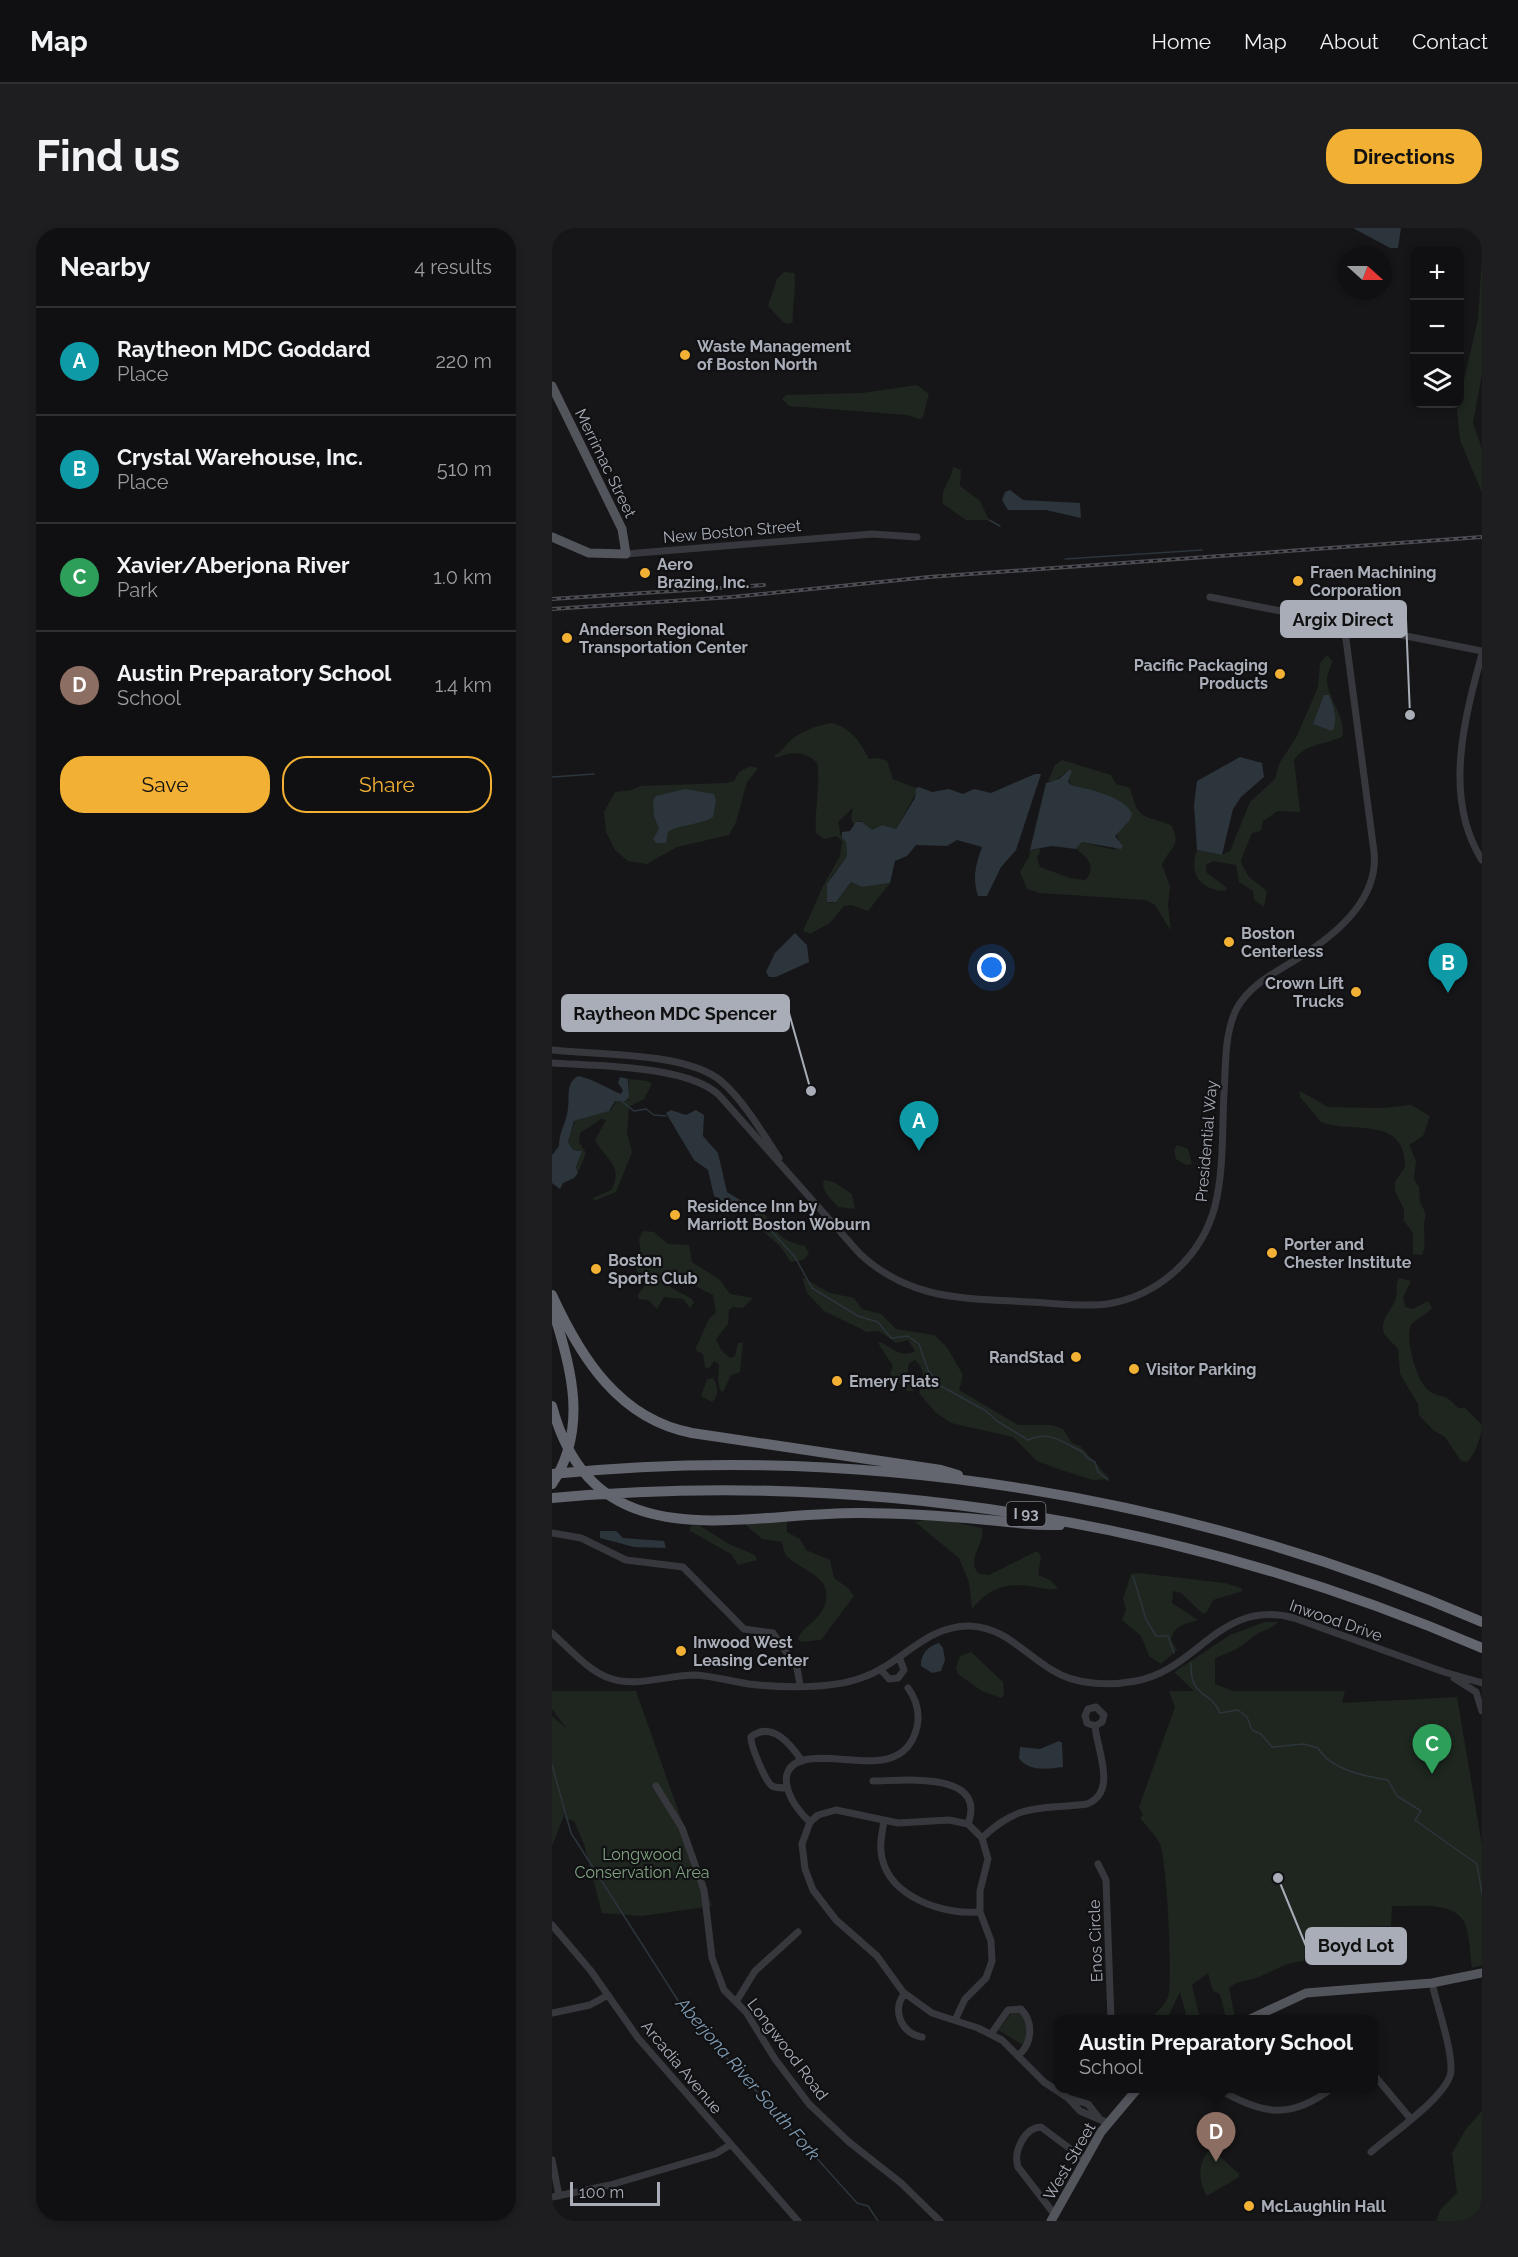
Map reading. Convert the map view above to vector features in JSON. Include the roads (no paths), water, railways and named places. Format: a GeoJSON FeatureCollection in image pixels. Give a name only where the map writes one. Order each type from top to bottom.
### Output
{"type":"FeatureCollection","features":[{"type":"Feature","properties":{"kind":"highway"},"geometry":{"type":"LineString","coordinates":[[552,1295],[572,1336],[603,1380],[632,1408],[660,1424],[692,1433],[941,1470],[993,1485]]}},
{"type":"Feature","properties":{"kind":"highway"},"geometry":{"type":"LineString","coordinates":[[552,1310],[572,1384],[573,1427],[566,1458],[552,1484]]}},
{"type":"Feature","properties":{"kind":"highway"},"geometry":{"type":"LineString","coordinates":[[552,1406],[564,1441],[580,1468],[603,1490],[628,1506],[661,1517],[698,1522],[875,1513],[1042,1526],[1087,1525]]}},
{"type":"Feature","properties":{"kind":"highway","name":"I 93"},"geometry":{"type":"LineString","coordinates":[[552,1474],[667,1467],[776,1467],[885,1473],[993,1485],[1122,1508],[1239,1536],[1364,1576],[1482,1622]]}},
{"type":"Feature","properties":{"kind":"highway","name":"I 93"},"geometry":{"type":"LineString","coordinates":[[552,1498],[689,1490],[818,1492],[968,1506],[1087,1525],[1216,1554],[1283,1574],[1375,1605],[1482,1648]]}},
{"type":"Feature","properties":{"kind":"main road","name":"Merrimac Street"},"geometry":{"type":"LineString","coordinates":[[552,386],[619,523],[625,538],[626,554]]}},
{"type":"Feature","properties":{"kind":"main road","name":"New Boston Street"},"geometry":{"type":"LineString","coordinates":[[552,537],[589,553],[626,554]]}},
{"type":"Feature","properties":{"kind":"main road"},"geometry":{"type":"LineString","coordinates":[[1256,2015],[1287,1999],[1306,1993],[1432,1983],[1482,1973]]}},
{"type":"Feature","properties":{"kind":"main road","name":"West Street"},"geometry":{"type":"LineString","coordinates":[[1053,2218],[1084,2160],[1108,2123],[1132,2093]]}},
{"type":"Feature","properties":{"kind":"street","name":"New Boston Street"},"geometry":{"type":"LineString","coordinates":[[626,554],[872,534],[917,537]]}},
{"type":"Feature","properties":{"kind":"street"},"geometry":{"type":"LineString","coordinates":[[1210,597],[1482,653],[1465,724],[1461,783],[1466,825],[1482,860]]}},
{"type":"Feature","properties":{"kind":"street","name":"Presidential Way"},"geometry":{"type":"LineString","coordinates":[[555,1063],[665,1073],[700,1082],[716,1093],[789,1172],[840,1233],[869,1262],[899,1282],[933,1294],[1070,1304],[1106,1304],[1144,1292],[1181,1265],[1202,1237],[1216,1199],[1228,1034],[1235,1012],[1256,985],[1311,950],[1341,924],[1366,896],[1374,876],[1374,852],[1344,624]]}},
{"type":"Feature","properties":{"kind":"street"},"geometry":{"type":"LineString","coordinates":[[555,1063],[556,1051]]}},
{"type":"Feature","properties":{"kind":"street","name":"Presidential Way"},"geometry":{"type":"LineString","coordinates":[[556,1051],[668,1061],[703,1070],[722,1082],[732,1093],[789,1172]]}},
{"type":"Feature","properties":{"kind":"street"},"geometry":{"type":"LineString","coordinates":[[552,1533],[573,1536],[626,1560],[684,1567],[744,1629],[773,1633],[797,1668],[800,1684]]}},
{"type":"Feature","properties":{"kind":"street","name":"Inwood Drive"},"geometry":{"type":"LineString","coordinates":[[552,1633],[594,1670],[616,1680],[636,1681],[693,1675],[752,1684],[800,1684],[846,1683],[881,1670],[935,1633],[959,1627],[980,1627],[1009,1638],[1045,1666],[1066,1677],[1088,1682],[1133,1682],[1163,1671],[1233,1622],[1252,1615],[1274,1614],[1294,1617],[1444,1672],[1482,1683]]}},
{"type":"Feature","properties":{"kind":"street","name":"Inwood Drive"},"geometry":{"type":"LineString","coordinates":[[881,1670],[890,1679],[898,1678],[903,1670],[899,1658]]}},
{"type":"Feature","properties":{"kind":"street","name":"Inwood Drive"},"geometry":{"type":"LineString","coordinates":[[1444,1672],[1476,1692],[1482,1711]]}},
{"type":"Feature","properties":{"kind":"street"},"geometry":{"type":"LineString","coordinates":[[810,1822],[796,1810],[787,1788],[790,1771],[802,1761],[877,1761],[898,1754],[910,1742],[918,1721],[916,1705],[908,1688]]}},
{"type":"Feature","properties":{"kind":"street"},"geometry":{"type":"LineString","coordinates":[[982,1838],[1003,1819],[1019,1812],[1087,1804],[1095,1800],[1102,1790],[1105,1779],[1095,1726]]}},
{"type":"Feature","properties":{"kind":"street"},"geometry":{"type":"LineString","coordinates":[[787,1788],[773,1786],[768,1781],[750,1744],[751,1737],[764,1732],[780,1736],[802,1761]]}},
{"type":"Feature","properties":{"kind":"street"},"geometry":{"type":"LineString","coordinates":[[873,1781],[938,1781],[950,1784],[960,1790],[969,1802],[971,1814],[968,1824]]}},
{"type":"Feature","properties":{"kind":"street","name":"Longwood Road"},"geometry":{"type":"LineString","coordinates":[[656,1786],[679,1821],[686,1838],[706,1900],[711,1953],[724,1990],[736,2002],[809,2104],[849,2142],[901,2182],[940,2221]]}},
{"type":"Feature","properties":{"kind":"street"},"geometry":{"type":"LineString","coordinates":[[956,2020],[965,1999],[987,1978],[992,1961],[992,1941],[980,1912],[980,1891],[988,1859],[982,1838],[968,1824],[941,1819],[909,1823],[884,1821],[836,1810],[822,1813],[810,1822],[802,1848],[805,1869],[813,1890],[836,1920],[877,1956],[904,1994],[927,2011],[991,2034],[1019,2055],[1044,2082],[1054,2089]]}},
{"type":"Feature","properties":{"kind":"street"},"geometry":{"type":"LineString","coordinates":[[884,1821],[881,1843],[882,1860],[900,1886],[918,1899],[939,1908],[958,1912],[980,1912]]}},
{"type":"Feature","properties":{"kind":"street","name":"Enos Circle"},"geometry":{"type":"LineString","coordinates":[[1098,1864],[1106,1880],[1111,2015]]}},
{"type":"Feature","properties":{"kind":"street","name":"Arcadia Avenue"},"geometry":{"type":"LineString","coordinates":[[552,1926],[608,1995],[638,2038],[798,2221]]}},
{"type":"Feature","properties":{"kind":"street"},"geometry":{"type":"LineString","coordinates":[[736,2002],[754,1972],[798,1932]]}},
{"type":"Feature","properties":{"kind":"street"},"geometry":{"type":"LineString","coordinates":[[1371,2151],[1442,2091],[1451,2072],[1432,1983]]}},
{"type":"Feature","properties":{"kind":"street"},"geometry":{"type":"LineString","coordinates":[[904,1994],[899,2005],[900,2019],[908,2031],[922,2037]]}},
{"type":"Feature","properties":{"kind":"street"},"geometry":{"type":"LineString","coordinates":[[552,2013],[590,2005],[608,1995]]}},
{"type":"Feature","properties":{"kind":"street"},"geometry":{"type":"LineString","coordinates":[[991,2034],[1008,2010],[1021,2009],[1025,2014],[1030,2037],[1028,2046],[1019,2055]]}},
{"type":"Feature","properties":{"kind":"street"},"geometry":{"type":"LineString","coordinates":[[1378,2080],[1410,2118]]}},
{"type":"Feature","properties":{"kind":"street"},"geometry":{"type":"LineString","coordinates":[[1060,2093],[1068,2098],[1089,2104],[1099,2118],[1108,2123]]}},
{"type":"Feature","properties":{"kind":"street"},"geometry":{"type":"LineString","coordinates":[[1226,2093],[1252,2106],[1275,2111],[1308,2105],[1325,2093]]}},
{"type":"Feature","properties":{"kind":"street"},"geometry":{"type":"LineString","coordinates":[[1053,2218],[1018,2167],[1016,2158],[1022,2142],[1032,2129],[1041,2127],[1084,2160]]}},
{"type":"Feature","properties":{"kind":"street"},"geometry":{"type":"LineString","coordinates":[[552,2160],[556,2196],[599,2188],[715,2154],[730,2145]]}},
{"type":"Feature","properties":{"kind":"waterway"},"geometry":{"type":"LineString","coordinates":[[989,520],[1000,526]]}},
{"type":"Feature","properties":{"kind":"waterway"},"geometry":{"type":"LineString","coordinates":[[1065,559],[1202,550]]}},
{"type":"Feature","properties":{"kind":"waterway"},"geometry":{"type":"LineString","coordinates":[[552,777],[594,774]]}},
{"type":"Feature","properties":{"kind":"waterway"},"geometry":{"type":"LineString","coordinates":[[620,1100],[634,1111],[646,1109],[654,1115],[666,1116]]}},
{"type":"Feature","properties":{"kind":"waterway"},"geometry":{"type":"LineString","coordinates":[[753,1211],[795,1257],[812,1288],[858,1316],[878,1322],[891,1338],[908,1336],[919,1344],[928,1370],[939,1385],[986,1411],[997,1421],[1028,1440],[1040,1436],[1051,1437],[1081,1451],[1095,1462],[1098,1472],[1108,1480]]}},
{"type":"Feature","properties":{"kind":"waterway"},"geometry":{"type":"LineString","coordinates":[[1133,1576],[1146,1619],[1156,1636],[1168,1636],[1174,1653]]}},
{"type":"Feature","properties":{"kind":"waterway"},"geometry":{"type":"LineString","coordinates":[[1191,1663],[1194,1683],[1216,1705],[1220,1713],[1238,1710],[1247,1717],[1252,1730],[1261,1734],[1272,1747],[1304,1744],[1318,1748],[1331,1762],[1349,1771],[1388,1780],[1397,1796],[1421,1811],[1415,1820],[1477,1864],[1482,1894]]}},
{"type":"Feature","properties":{"kind":"waterway","name":"Aberjona River South Fork"},"geometry":{"type":"LineString","coordinates":[[552,1765],[571,1833],[686,2013],[857,2203],[868,2206],[878,2221]]}},
{"type":"Feature","properties":{"kind":"railway"},"geometry":{"type":"LineString","coordinates":[[552,609],[732,597],[929,577],[1482,537]]}},
{"type":"Feature","properties":{"kind":"railway"},"geometry":{"type":"LineString","coordinates":[[552,599],[764,585]]}},
{"type":"Feature","properties":{"kind":"place","name":"Waste Management of Boston North"},"geometry":{"type":"Point","coordinates":[685,355]}},
{"type":"Feature","properties":{"kind":"place","name":"Aero Brazing, Inc."},"geometry":{"type":"Point","coordinates":[645,573]}},
{"type":"Feature","properties":{"kind":"place","name":"Fraen Machining Corporation"},"geometry":{"type":"Point","coordinates":[1298,581]}},
{"type":"Feature","properties":{"kind":"place","name":"Anderson Regional Transportation Center"},"geometry":{"type":"Point","coordinates":[567,638]}},
{"type":"Feature","properties":{"kind":"place","name":"Pacific Packaging Products"},"geometry":{"type":"Point","coordinates":[1280,674]}},
{"type":"Feature","properties":{"kind":"place","name":"Argix Direct"},"geometry":{"type":"Point","coordinates":[1410,715]}},
{"type":"Feature","properties":{"kind":"place","name":"Boston Centerless"},"geometry":{"type":"Point","coordinates":[1229,942]}},
{"type":"Feature","properties":{"kind":"place","name":"Crown Lift Trucks"},"geometry":{"type":"Point","coordinates":[1356,992]}},
{"type":"Feature","properties":{"kind":"place","name":"Crystal Warehouse, Inc."},"geometry":{"type":"Point","coordinates":[1448,993]}},
{"type":"Feature","properties":{"kind":"place","name":"Raytheon MDC Spencer"},"geometry":{"type":"Point","coordinates":[811,1091]}},
{"type":"Feature","properties":{"kind":"place","name":"Raytheon MDC Goddard"},"geometry":{"type":"Point","coordinates":[919,1151]}},
{"type":"Feature","properties":{"kind":"place","name":"Residence Inn by Marriott Boston Woburn"},"geometry":{"type":"Point","coordinates":[675,1215]}},
{"type":"Feature","properties":{"kind":"place","name":"Porter and Chester Institute"},"geometry":{"type":"Point","coordinates":[1272,1253]}},
{"type":"Feature","properties":{"kind":"place","name":"Boston Sports Club"},"geometry":{"type":"Point","coordinates":[596,1269]}},
{"type":"Feature","properties":{"kind":"place","name":"RandStad"},"geometry":{"type":"Point","coordinates":[1076,1357]}},
{"type":"Feature","properties":{"kind":"place","name":"Visitor Parking"},"geometry":{"type":"Point","coordinates":[1134,1369]}},
{"type":"Feature","properties":{"kind":"place","name":"Emery Flats"},"geometry":{"type":"Point","coordinates":[837,1381]}},
{"type":"Feature","properties":{"kind":"place","name":"Inwood West Leasing Center"},"geometry":{"type":"Point","coordinates":[681,1651]}},
{"type":"Feature","properties":{"kind":"place","name":"Xavier/Aberjona River"},"geometry":{"type":"Point","coordinates":[1432,1774]}},
{"type":"Feature","properties":{"kind":"place","name":"Boyd Lot"},"geometry":{"type":"Point","coordinates":[1278,1878]}},
{"type":"Feature","properties":{"kind":"place","name":"Austin Preparatory School"},"geometry":{"type":"Point","coordinates":[1216,2162]}},
{"type":"Feature","properties":{"kind":"place","name":"McLaughlin Hall"},"geometry":{"type":"Point","coordinates":[1249,2206]}},
{"type":"Feature","properties":{"kind":"park label","name":"Longwood Conservation Area"},"geometry":{"type":"Point","coordinates":[642,1863]}}]}
